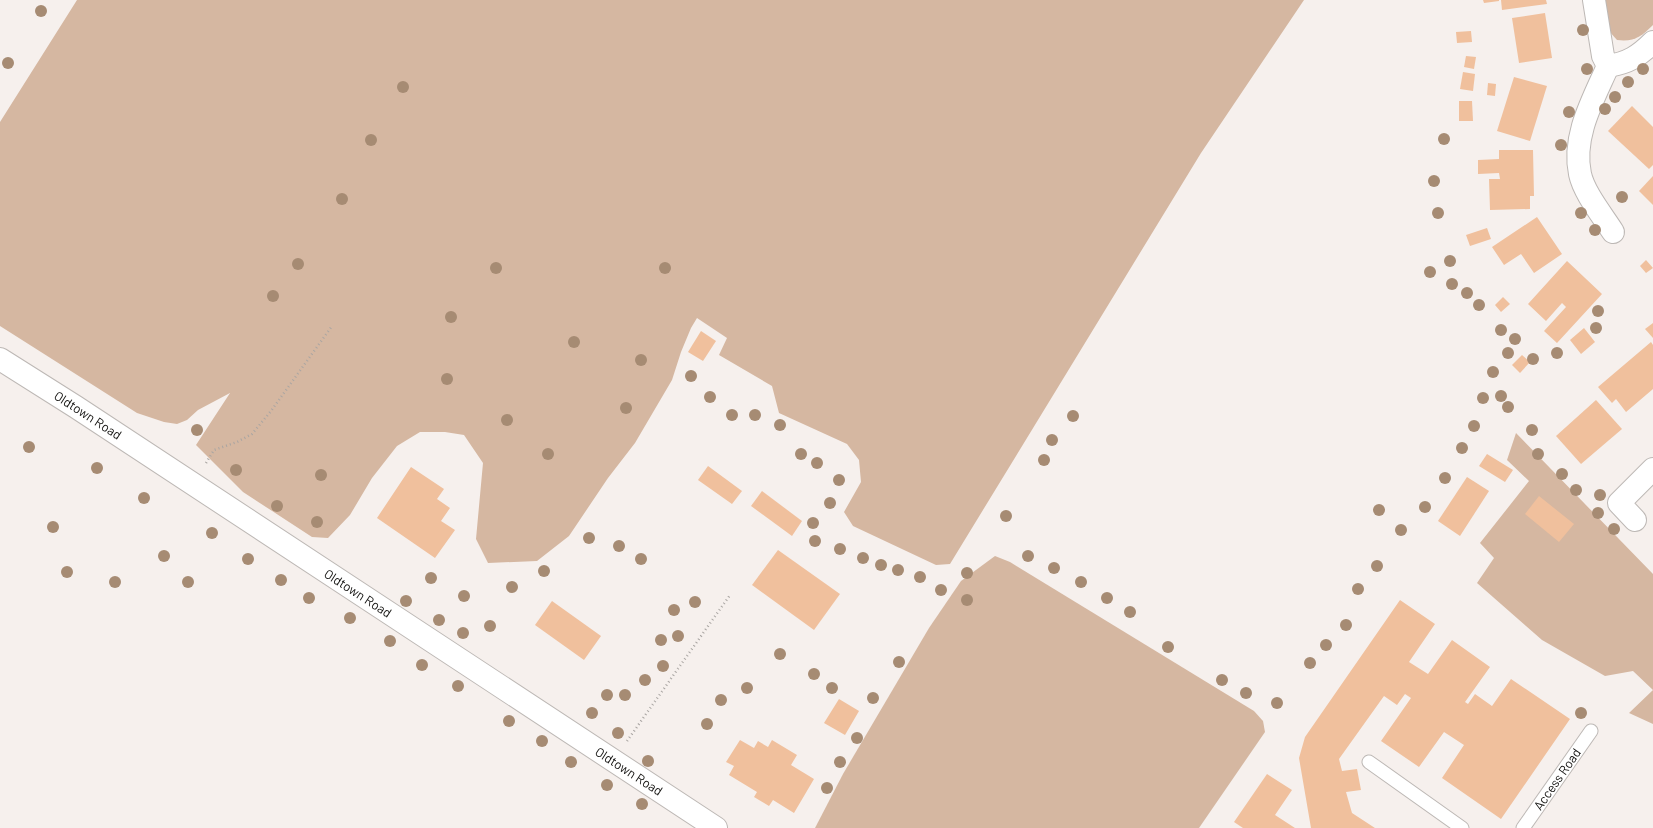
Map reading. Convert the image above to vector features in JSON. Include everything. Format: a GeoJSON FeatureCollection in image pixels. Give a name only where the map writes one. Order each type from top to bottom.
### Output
{"type":"FeatureCollection","features":[{"type":"Feature","properties":{"kind":"street"},"geometry":{"type":"LineString","coordinates":[[1594,0],[1603,56],[1608,66],[1581,131],[1578,152],[1580,175],[1587,190],[1613,232]]}},
{"type":"Feature","properties":{"kind":"street"},"geometry":{"type":"LineString","coordinates":[[1608,66],[1625,63],[1644,52],[1653,42]]}},
{"type":"Feature","properties":{"kind":"street","name":"Oldtown Road"},"geometry":{"type":"LineString","coordinates":[[0,359],[716,828]]}},
{"type":"Feature","properties":{"kind":"street"},"geometry":{"type":"LineString","coordinates":[[1635,520],[1619,503],[1653,469]]}},
{"type":"Feature","properties":{"kind":"lane","name":"Access Road"},"geometry":{"type":"LineString","coordinates":[[1523,828],[1591,731]]}},
{"type":"Feature","properties":{"kind":"lane"},"geometry":{"type":"LineString","coordinates":[[1368,762],[1462,828]]}},
{"type":"Feature","properties":{"kind":"path"},"geometry":{"type":"LineString","coordinates":[[193,484],[214,450],[238,442],[252,434],[271,411],[332,326]]}},
{"type":"Feature","properties":{"kind":"path"},"geometry":{"type":"LineString","coordinates":[[613,761],[730,595]]}},
{"type":"Feature","properties":{"kind":"shaded area"},"geometry":{"type":"Polygon","coordinates":[[[77,0],[1304,0],[1201,153],[950,564],[936,565],[853,526],[844,512],[861,482],[859,460],[847,444],[779,413],[772,386],[719,355],[727,338],[697,318],[681,352],[672,380],[635,443],[608,478],[569,536],[537,561],[488,563],[476,539],[483,463],[464,435],[445,432],[420,432],[397,446],[372,478],[350,515],[328,538],[312,537],[243,492],[196,445],[230,393],[198,410],[187,420],[177,424],[164,422],[137,413],[0,326],[0,122],[77,0]]]}},
{"type":"Feature","properties":{"kind":"shaded area"},"geometry":{"type":"Polygon","coordinates":[[[1605,0],[1653,0],[1653,25],[1637,38],[1617,40],[1609,31],[1605,0]]]}},
{"type":"Feature","properties":{"kind":"shaded area"},"geometry":{"type":"Polygon","coordinates":[[[1516,433],[1653,574],[1653,690],[1633,671],[1605,676],[1542,640],[1477,583],[1494,558],[1480,543],[1529,481],[1507,460],[1516,433]]]}},
{"type":"Feature","properties":{"kind":"shaded area"},"geometry":{"type":"Polygon","coordinates":[[[995,556],[1010,562],[1254,711],[1263,721],[1265,732],[1199,828],[815,828],[843,774],[929,628],[961,581],[995,556]]]}},
{"type":"Feature","properties":{"kind":"shaded area"},"geometry":{"type":"Polygon","coordinates":[[[1653,690],[1653,724],[1629,713],[1653,690]]]}},
{"type":"Feature","properties":{"kind":"building"},"geometry":{"type":"Polygon","coordinates":[[[1483,0],[1499,0],[1499,1],[1484,3],[1483,0]]]}},
{"type":"Feature","properties":{"kind":"building"},"geometry":{"type":"Polygon","coordinates":[[[1501,0],[1546,0],[1547,4],[1502,10],[1501,0]]]}},
{"type":"Feature","properties":{"kind":"building"},"geometry":{"type":"Polygon","coordinates":[[[1545,13],[1552,58],[1519,63],[1512,18],[1545,13]]]}},
{"type":"Feature","properties":{"kind":"building"},"geometry":{"type":"Polygon","coordinates":[[[1471,31],[1472,42],[1457,43],[1456,32],[1471,31]]]}},
{"type":"Feature","properties":{"kind":"building"},"geometry":{"type":"Polygon","coordinates":[[[1466,56],[1476,57],[1474,69],[1464,67],[1466,56]]]}},
{"type":"Feature","properties":{"kind":"building"},"geometry":{"type":"Polygon","coordinates":[[[1463,72],[1475,74],[1473,91],[1460,89],[1463,72]]]}},
{"type":"Feature","properties":{"kind":"building"},"geometry":{"type":"Polygon","coordinates":[[[1514,77],[1547,86],[1530,141],[1497,131],[1514,77]]]}},
{"type":"Feature","properties":{"kind":"building"},"geometry":{"type":"Polygon","coordinates":[[[1488,83],[1496,84],[1495,96],[1487,95],[1488,83]]]}},
{"type":"Feature","properties":{"kind":"building"},"geometry":{"type":"Polygon","coordinates":[[[1459,101],[1472,101],[1473,121],[1459,121],[1459,101]]]}},
{"type":"Feature","properties":{"kind":"building"},"geometry":{"type":"Polygon","coordinates":[[[1632,106],[1653,127],[1653,165],[1649,169],[1608,131],[1632,106]]]}},
{"type":"Feature","properties":{"kind":"building"},"geometry":{"type":"Polygon","coordinates":[[[1499,150],[1533,150],[1534,196],[1530,196],[1530,209],[1490,210],[1489,179],[1500,179],[1499,173],[1478,174],[1478,160],[1499,159],[1499,150]]]}},
{"type":"Feature","properties":{"kind":"building"},"geometry":{"type":"Polygon","coordinates":[[[1653,176],[1653,205],[1639,191],[1653,176]]]}},
{"type":"Feature","properties":{"kind":"building"},"geometry":{"type":"Polygon","coordinates":[[[1537,217],[1562,254],[1534,273],[1521,254],[1504,265],[1492,247],[1537,217]]]}},
{"type":"Feature","properties":{"kind":"building"},"geometry":{"type":"Polygon","coordinates":[[[1487,228],[1491,239],[1470,246],[1466,235],[1487,228]]]}},
{"type":"Feature","properties":{"kind":"building"},"geometry":{"type":"Polygon","coordinates":[[[1646,260],[1653,268],[1646,273],[1640,266],[1646,260]]]}},
{"type":"Feature","properties":{"kind":"building"},"geometry":{"type":"Polygon","coordinates":[[[1567,261],[1602,294],[1557,343],[1544,331],[1566,307],[1562,303],[1546,321],[1528,304],[1567,261]]]}},
{"type":"Feature","properties":{"kind":"building"},"geometry":{"type":"Polygon","coordinates":[[[1503,297],[1510,304],[1501,312],[1495,305],[1503,297]]]}},
{"type":"Feature","properties":{"kind":"building"},"geometry":{"type":"Polygon","coordinates":[[[1653,323],[1653,338],[1645,329],[1653,323]]]}},
{"type":"Feature","properties":{"kind":"building"},"geometry":{"type":"Polygon","coordinates":[[[1584,328],[1595,342],[1581,354],[1570,340],[1584,328]]]}},
{"type":"Feature","properties":{"kind":"building"},"geometry":{"type":"Polygon","coordinates":[[[701,331],[716,341],[703,361],[688,352],[701,331]]]}},
{"type":"Feature","properties":{"kind":"building"},"geometry":{"type":"Polygon","coordinates":[[[1651,342],[1653,345],[1653,389],[1626,412],[1616,399],[1612,403],[1598,387],[1651,342]]]}},
{"type":"Feature","properties":{"kind":"building"},"geometry":{"type":"Polygon","coordinates":[[[1522,355],[1530,362],[1520,373],[1512,365],[1522,355]]]}},
{"type":"Feature","properties":{"kind":"building"},"geometry":{"type":"Polygon","coordinates":[[[1596,400],[1622,429],[1581,464],[1556,436],[1596,400]]]}},
{"type":"Feature","properties":{"kind":"building"},"geometry":{"type":"Polygon","coordinates":[[[1487,454],[1513,470],[1505,482],[1479,466],[1487,454]]]}},
{"type":"Feature","properties":{"kind":"building"},"geometry":{"type":"Polygon","coordinates":[[[708,466],[742,491],[732,504],[698,480],[708,466]]]}},
{"type":"Feature","properties":{"kind":"building"},"geometry":{"type":"Polygon","coordinates":[[[411,467],[444,489],[437,499],[450,508],[441,521],[455,530],[435,558],[377,518],[411,467]]]}},
{"type":"Feature","properties":{"kind":"building"},"geometry":{"type":"Polygon","coordinates":[[[1467,477],[1489,491],[1460,536],[1438,521],[1467,477]]]}},
{"type":"Feature","properties":{"kind":"building"},"geometry":{"type":"Polygon","coordinates":[[[762,491],[802,521],[792,536],[751,506],[762,491]]]}},
{"type":"Feature","properties":{"kind":"building"},"geometry":{"type":"Polygon","coordinates":[[[1539,496],[1574,524],[1559,542],[1525,514],[1539,496]]]}},
{"type":"Feature","properties":{"kind":"building"},"geometry":{"type":"Polygon","coordinates":[[[778,550],[840,594],[814,630],[752,585],[778,550]]]}},
{"type":"Feature","properties":{"kind":"building"},"geometry":{"type":"Polygon","coordinates":[[[1400,600],[1435,624],[1409,662],[1428,674],[1452,640],[1490,667],[1465,702],[1468,704],[1475,694],[1492,706],[1511,679],[1570,719],[1501,819],[1442,778],[1464,745],[1444,732],[1419,767],[1381,741],[1411,698],[1405,694],[1397,705],[1384,696],[1339,759],[1342,771],[1357,769],[1361,790],[1346,792],[1352,813],[1375,828],[1311,828],[1299,758],[1305,737],[1400,600]]]}},
{"type":"Feature","properties":{"kind":"building"},"geometry":{"type":"Polygon","coordinates":[[[552,601],[601,636],[584,660],[535,625],[552,601]]]}},
{"type":"Feature","properties":{"kind":"building"},"geometry":{"type":"Polygon","coordinates":[[[839,699],[859,711],[845,735],[824,723],[839,699]]]}},
{"type":"Feature","properties":{"kind":"building"},"geometry":{"type":"Polygon","coordinates":[[[740,740],[754,748],[758,741],[768,747],[772,740],[797,755],[791,765],[814,779],[794,813],[773,800],[769,806],[754,797],[757,792],[729,775],[734,766],[726,762],[740,740]]]}},
{"type":"Feature","properties":{"kind":"building"},"geometry":{"type":"Polygon","coordinates":[[[1267,774],[1292,790],[1275,815],[1295,828],[1243,828],[1234,822],[1267,774]]]}}]}
